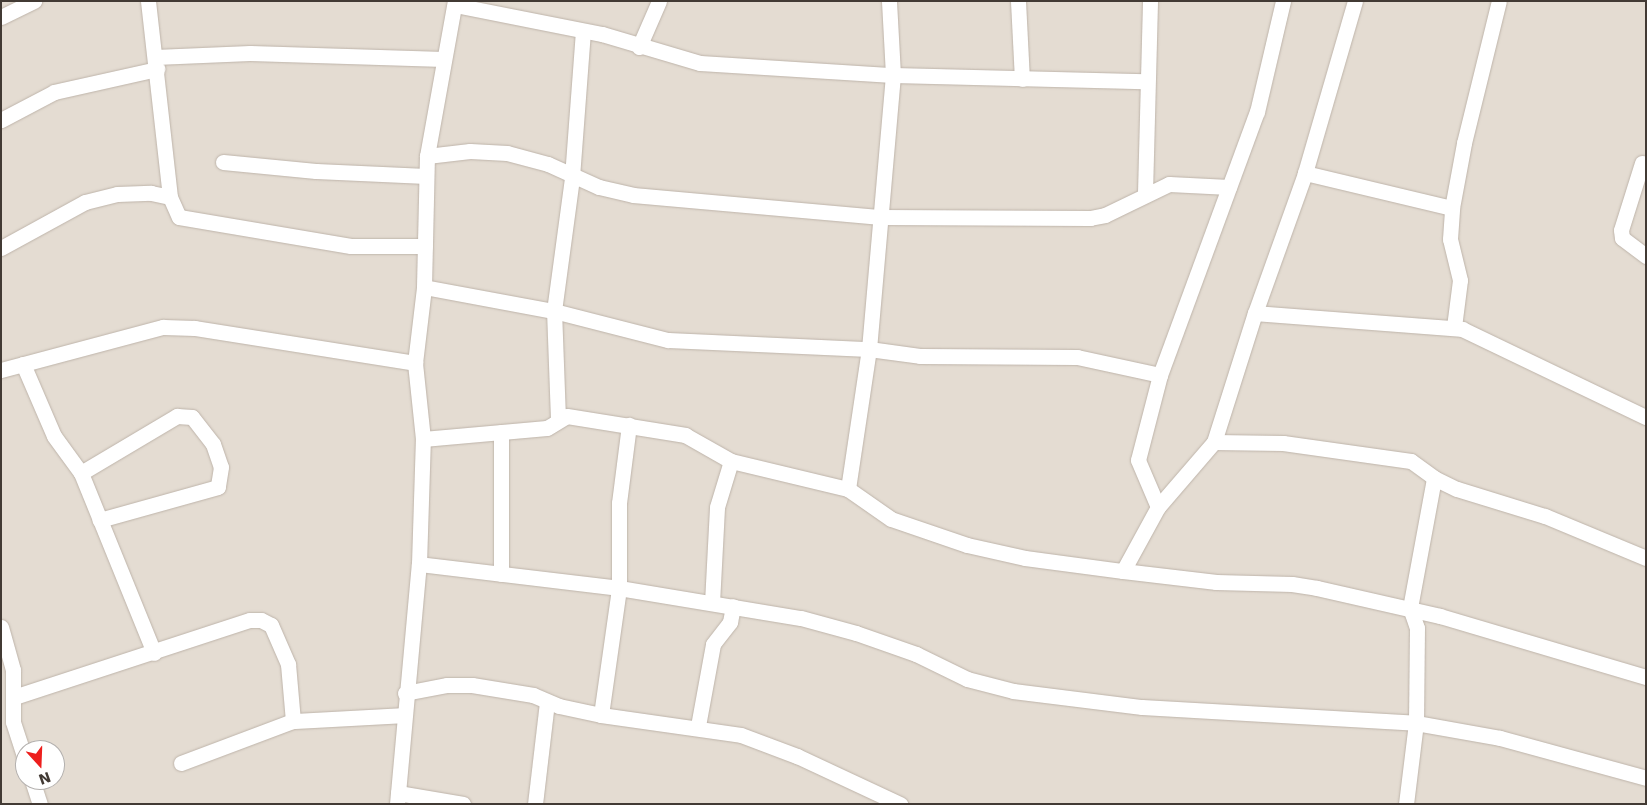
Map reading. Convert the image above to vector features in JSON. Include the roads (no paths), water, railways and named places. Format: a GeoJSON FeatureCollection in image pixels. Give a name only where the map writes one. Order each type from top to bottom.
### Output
{"type":"FeatureCollection","features":[{"type":"Feature","properties":{"kind":"street"},"geometry":{"type":"LineString","coordinates":[[1,17],[34,1]]}},
{"type":"Feature","properties":{"kind":"street"},"geometry":{"type":"LineString","coordinates":[[148,1],[170,197],[179,217],[190,221],[351,246],[425,246]]}},
{"type":"Feature","properties":{"kind":"street"},"geometry":{"type":"LineString","coordinates":[[639,47],[659,1]]}},
{"type":"Feature","properties":{"kind":"street"},"geometry":{"type":"LineString","coordinates":[[848,489],[869,348],[881,217],[893,75],[890,1]]}},
{"type":"Feature","properties":{"kind":"street"},"geometry":{"type":"LineString","coordinates":[[1018,1],[1022,79]]}},
{"type":"Feature","properties":{"kind":"street"},"geometry":{"type":"LineString","coordinates":[[1145,193],[1145,81],[1150,1]]}},
{"type":"Feature","properties":{"kind":"street"},"geometry":{"type":"LineString","coordinates":[[1158,507],[1138,460],[1160,375],[1257,112],[1283,1]]}},
{"type":"Feature","properties":{"kind":"street"},"geometry":{"type":"LineString","coordinates":[[1123,571],[1158,507],[1214,442],[1254,313],[1306,174],[1355,1]]}},
{"type":"Feature","properties":{"kind":"street"},"geometry":{"type":"LineString","coordinates":[[1454,327],[1460,280],[1450,239],[1452,208],[1464,142],[1499,1]]}},
{"type":"Feature","properties":{"kind":"street"},"geometry":{"type":"LineString","coordinates":[[463,804],[397,798],[405,693],[419,564],[423,438],[415,363],[424,287],[427,156],[455,3],[583,31],[700,63],[893,75],[1145,81]]}},
{"type":"Feature","properties":{"kind":"street"},"geometry":{"type":"LineString","coordinates":[[558,419],[554,312],[572,177],[583,31]]}},
{"type":"Feature","properties":{"kind":"street"},"geometry":{"type":"LineString","coordinates":[[1,120],[54,92],[156,63],[250,52],[444,59]]}},
{"type":"Feature","properties":{"kind":"street"},"geometry":{"type":"LineString","coordinates":[[427,156],[470,151],[507,153],[548,164],[572,177],[633,195],[881,217],[1090,218],[1105,215],[1145,193],[1169,184],[1229,187]]}},
{"type":"Feature","properties":{"kind":"street"},"geometry":{"type":"LineString","coordinates":[[223,162],[316,171],[426,176]]}},
{"type":"Feature","properties":{"kind":"street"},"geometry":{"type":"LineString","coordinates":[[1642,163],[1621,230],[1622,238],[1646,256]]}},
{"type":"Feature","properties":{"kind":"street"},"geometry":{"type":"LineString","coordinates":[[1306,174],[1452,208]]}},
{"type":"Feature","properties":{"kind":"street"},"geometry":{"type":"LineString","coordinates":[[1,248],[85,202],[116,194],[150,193],[170,197]]}},
{"type":"Feature","properties":{"kind":"street"},"geometry":{"type":"LineString","coordinates":[[424,287],[554,312],[668,340],[869,348],[920,356],[1077,356],[1160,375]]}},
{"type":"Feature","properties":{"kind":"street"},"geometry":{"type":"LineString","coordinates":[[1254,313],[1454,327],[1646,417]]}},
{"type":"Feature","properties":{"kind":"street"},"geometry":{"type":"LineString","coordinates":[[1,370],[163,327],[195,328],[415,363]]}},
{"type":"Feature","properties":{"kind":"street"},"geometry":{"type":"LineString","coordinates":[[23,364],[54,436],[81,473],[154,653]]}},
{"type":"Feature","properties":{"kind":"street"},"geometry":{"type":"LineString","coordinates":[[81,473],[178,416],[192,418],[213,444],[221,467],[218,487],[100,520]]}},
{"type":"Feature","properties":{"kind":"street"},"geometry":{"type":"LineString","coordinates":[[423,438],[547,428],[558,419],[566,416],[685,435],[731,461],[848,489],[891,519],[929,535],[1025,558],[1216,582],[1292,584],[1410,608],[1646,677]]}},
{"type":"Feature","properties":{"kind":"street"},"geometry":{"type":"LineString","coordinates":[[601,715],[619,588],[619,503],[629,425]]}},
{"type":"Feature","properties":{"kind":"street"},"geometry":{"type":"LineString","coordinates":[[501,432],[501,574]]}},
{"type":"Feature","properties":{"kind":"street"},"geometry":{"type":"LineString","coordinates":[[1214,442],[1283,443],[1411,461],[1434,478],[1545,516],[1646,558]]}},
{"type":"Feature","properties":{"kind":"street"},"geometry":{"type":"LineString","coordinates":[[712,602],[717,507],[731,461]]}},
{"type":"Feature","properties":{"kind":"street"},"geometry":{"type":"LineString","coordinates":[[1406,804],[1416,723],[1417,628],[1410,608],[1434,478]]}},
{"type":"Feature","properties":{"kind":"street"},"geometry":{"type":"LineString","coordinates":[[419,564],[619,588],[733,606],[856,633],[916,654],[967,679],[1012,692],[1142,707],[1416,723],[1510,741],[1646,778]]}},
{"type":"Feature","properties":{"kind":"street"},"geometry":{"type":"LineString","coordinates":[[698,726],[713,644],[730,622],[733,606]]}},
{"type":"Feature","properties":{"kind":"street"},"geometry":{"type":"LineString","coordinates":[[14,697],[154,653],[250,620],[261,620],[271,625],[288,664],[292,721]]}},
{"type":"Feature","properties":{"kind":"street"},"geometry":{"type":"LineString","coordinates":[[1,627],[14,670],[14,697],[7,725],[15,740]]}},
{"type":"Feature","properties":{"kind":"street"},"geometry":{"type":"LineString","coordinates":[[405,693],[446,684],[472,685],[533,695],[547,702],[601,715],[698,726],[741,734],[797,756],[900,804]]}},
{"type":"Feature","properties":{"kind":"street"},"geometry":{"type":"LineString","coordinates":[[535,804],[547,702]]}},
{"type":"Feature","properties":{"kind":"street"},"geometry":{"type":"LineString","coordinates":[[181,763],[292,721],[403,715]]}},
{"type":"Feature","properties":{"kind":"street"},"geometry":{"type":"LineString","coordinates":[[35,790],[40,804]]}}]}
